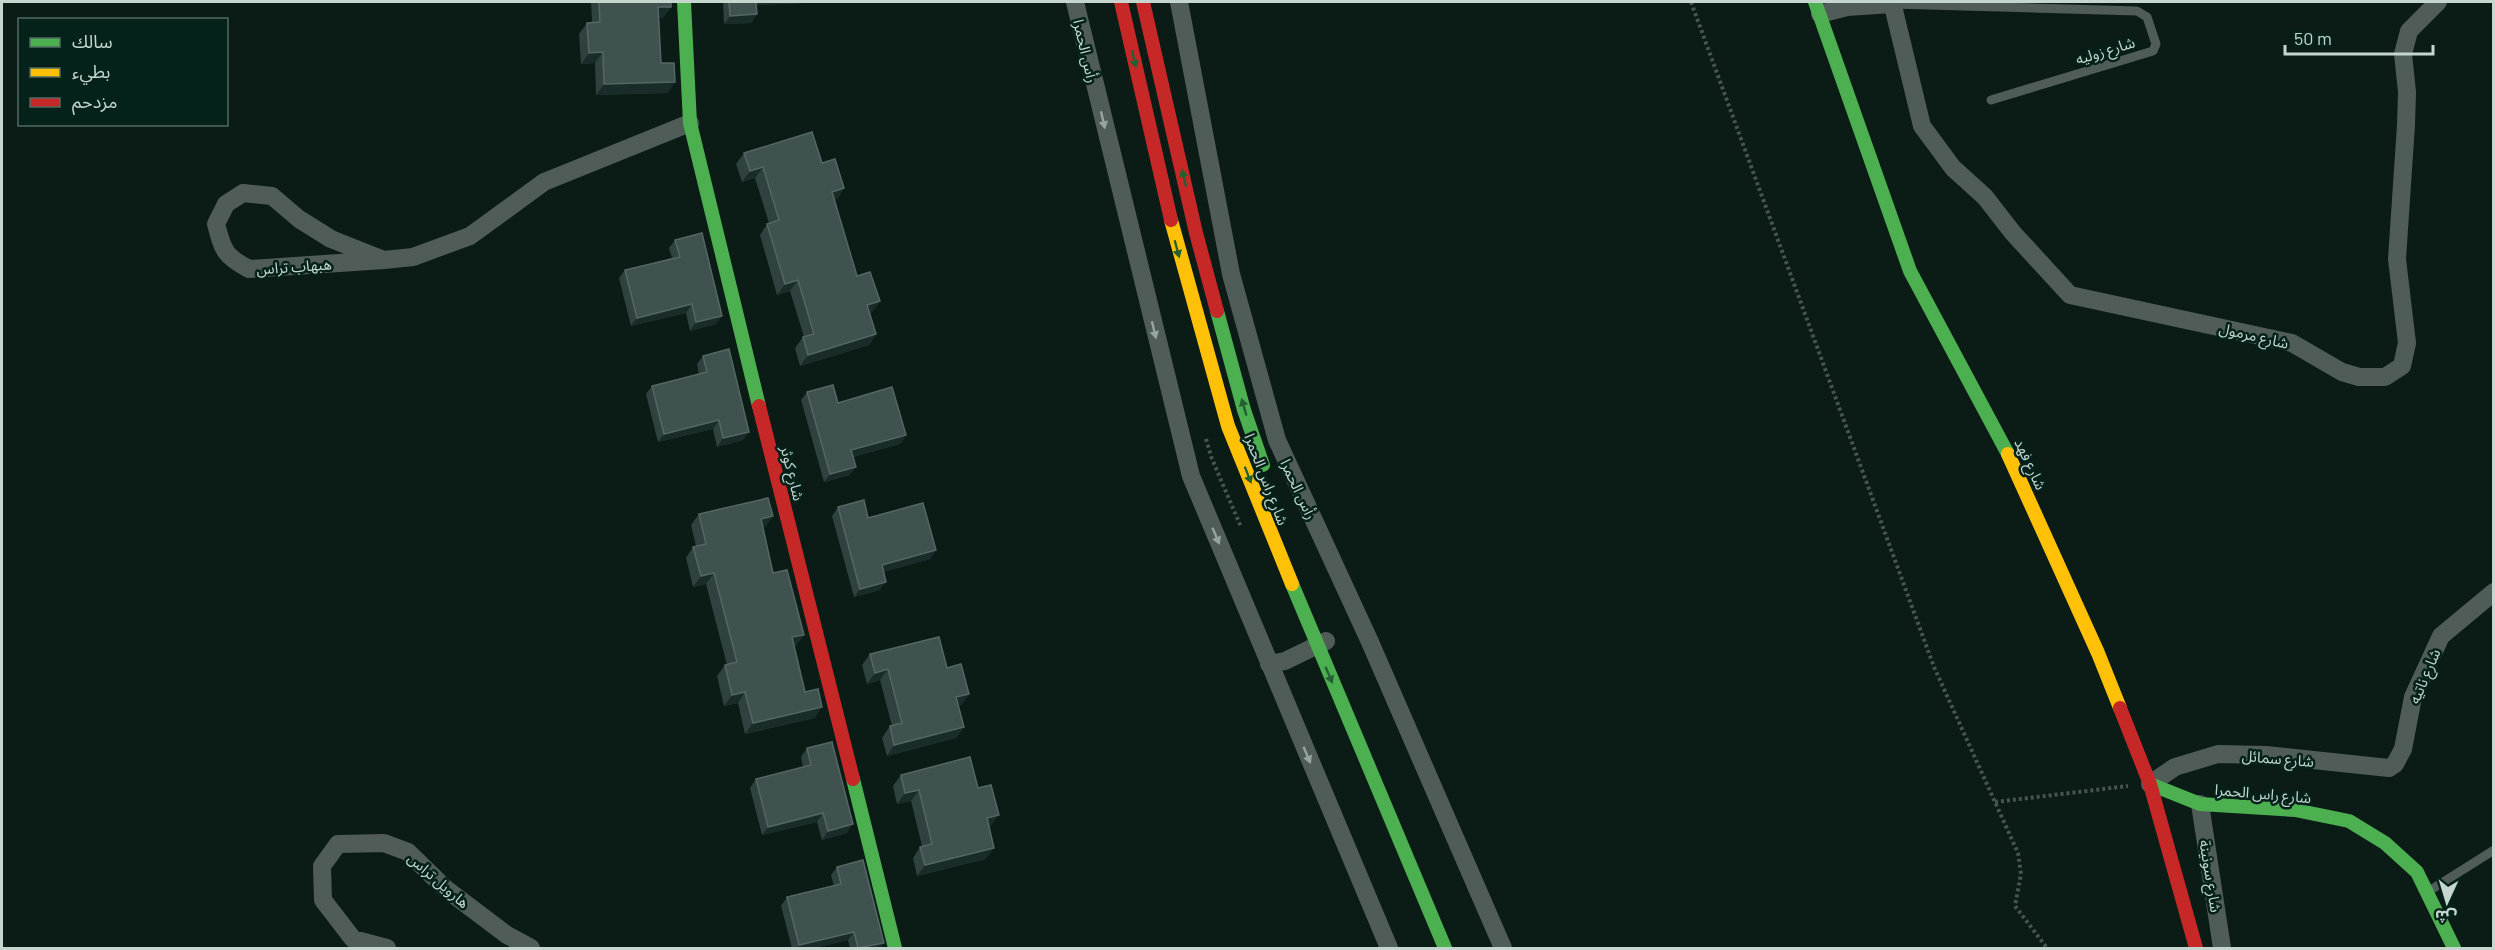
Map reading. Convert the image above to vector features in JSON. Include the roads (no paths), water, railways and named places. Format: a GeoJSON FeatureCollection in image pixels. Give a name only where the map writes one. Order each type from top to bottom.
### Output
{"type":"FeatureCollection","features":[{"type":"Feature","properties":{"kind":"street","name":"شارع كوثر"},"geometry":{"type":"LineString","coordinates":[[684,2],[690,123],[895,948]]}},
{"type":"Feature","properties":{"kind":"street","name":"رأس الحمرا"},"geometry":{"type":"LineString","coordinates":[[1078,2],[1191,476],[1389,948]]}},
{"type":"Feature","properties":{"kind":"street","name":"شارع راس الحمرا"},"geometry":{"type":"LineString","coordinates":[[1121,2],[1176,243],[1228,426],[1266,474]]}},
{"type":"Feature","properties":{"kind":"street","name":"شارع راس الحمرا"},"geometry":{"type":"LineString","coordinates":[[1143,2],[1247,449],[1445,948]]}},
{"type":"Feature","properties":{"kind":"street","name":"رأس الحمرا"},"geometry":{"type":"LineString","coordinates":[[1179,2],[1231,274],[1276,440],[1370,642],[1503,948]]}},
{"type":"Feature","properties":{"kind":"street","name":"شارع مرمول"},"geometry":{"type":"LineString","coordinates":[[1892,3],[1922,126],[1953,168],[1984,197],[2070,295],[2292,343],[2342,372],[2359,377],[2385,377],[2402,366],[2407,343],[2397,259],[2407,92],[2403,54],[2409,31],[2438,2]]}},
{"type":"Feature","properties":{"kind":"street"},"geometry":{"type":"LineString","coordinates":[[1818,8],[1892,3]]}},
{"type":"Feature","properties":{"kind":"street","name":"شارع فهد"},"geometry":{"type":"LineString","coordinates":[[1818,8],[1910,271],[2001,440],[2098,652],[2150,784],[2196,948]]}},
{"type":"Feature","properties":{"kind":"street","name":"هبهاب تراس"},"geometry":{"type":"LineString","coordinates":[[384,260],[331,238],[299,219],[272,196],[243,193],[226,204],[216,224],[223,250],[232,260],[249,269],[384,260],[413,257],[470,236],[544,182],[690,123]]}},
{"type":"Feature","properties":{"kind":"street"},"geometry":{"type":"LineString","coordinates":[[1247,449],[1276,440]]}},
{"type":"Feature","properties":{"kind":"street","name":"شارع راس الحمرا"},"geometry":{"type":"LineString","coordinates":[[1309,587],[1323,643],[1438,895]]}},
{"type":"Feature","properties":{"kind":"street","name":"شارع ناتيه"},"geometry":{"type":"LineString","coordinates":[[2403,749],[2413,697],[2442,636],[2493,592]]}},
{"type":"Feature","properties":{"kind":"street"},"geometry":{"type":"LineString","coordinates":[[1269,664],[1285,661],[1323,643]]}},
{"type":"Feature","properties":{"kind":"street","name":"شارع سمائل"},"geometry":{"type":"LineString","coordinates":[[2150,784],[2175,767],[2218,754],[2266,755],[2389,768],[2395,764],[2403,749]]}},
{"type":"Feature","properties":{"kind":"street","name":"شارع راس الحمرا"},"geometry":{"type":"LineString","coordinates":[[2150,784],[2200,804],[2295,810],[2349,821],[2385,843],[2417,872],[2429,891],[2454,948]]}},
{"type":"Feature","properties":{"kind":"street","name":"شارع سونينة"},"geometry":{"type":"LineString","coordinates":[[2200,804],[2222,948]]}},
{"type":"Feature","properties":{"kind":"street","name":"هارويل تراس"},"geometry":{"type":"LineString","coordinates":[[387,948],[353,939],[323,900],[322,866],[338,844],[384,843],[408,852],[446,889],[507,935],[531,948]]}},
{"type":"Feature","properties":{"kind":"lane","name":"شارع زوليه"},"geometry":{"type":"LineString","coordinates":[[1892,3],[2137,11],[2147,17],[2156,44],[2153,51],[1991,100]]}},
{"type":"Feature","properties":{"kind":"lane"},"geometry":{"type":"LineString","coordinates":[[2429,891],[2493,850]]}}]}
